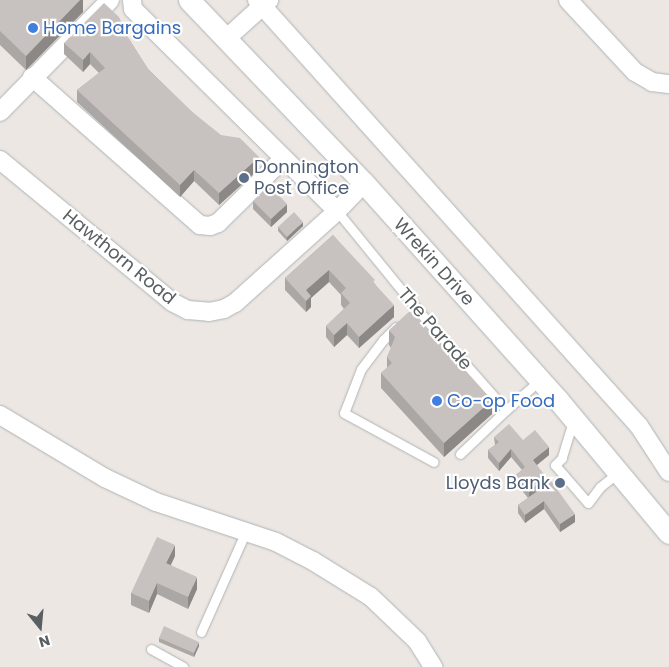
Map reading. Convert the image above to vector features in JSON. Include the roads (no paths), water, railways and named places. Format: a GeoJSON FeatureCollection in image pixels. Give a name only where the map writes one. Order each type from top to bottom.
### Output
{"type":"FeatureCollection","features":[{"type":"Feature","properties":{"kind":"street"},"geometry":{"type":"LineString","coordinates":[[0,112],[32,77],[110,0]]}},
{"type":"Feature","properties":{"kind":"street","name":"The Parade"},"geometry":{"type":"LineString","coordinates":[[132,0],[133,9],[283,159],[337,210]]}},
{"type":"Feature","properties":{"kind":"street","name":"Wrekin Drive"},"geometry":{"type":"LineString","coordinates":[[189,0],[364,182],[540,380],[669,533]]}},
{"type":"Feature","properties":{"kind":"street"},"geometry":{"type":"LineString","coordinates":[[568,0],[635,72],[652,82],[669,84]]}},
{"type":"Feature","properties":{"kind":"street"},"geometry":{"type":"LineString","coordinates":[[227,38],[263,2],[639,426],[669,472]]}},
{"type":"Feature","properties":{"kind":"street"},"geometry":{"type":"LineString","coordinates":[[32,77],[200,224],[210,226],[218,223],[283,159]]}},
{"type":"Feature","properties":{"kind":"street","name":"Hawthorn Road"},"geometry":{"type":"LineString","coordinates":[[0,160],[172,302],[188,310],[209,312],[224,309],[236,303],[337,210]]}},
{"type":"Feature","properties":{"kind":"street"},"geometry":{"type":"LineString","coordinates":[[337,210],[364,182]]}},
{"type":"Feature","properties":{"kind":"street"},"geometry":{"type":"LineString","coordinates":[[0,415],[105,478],[156,502],[276,542],[313,561],[371,598],[418,641],[434,667]]}},
{"type":"Feature","properties":{"kind":"lane","name":"The Parade"},"geometry":{"type":"LineString","coordinates":[[337,210],[410,315],[506,410]]}},
{"type":"Feature","properties":{"kind":"lane"},"geometry":{"type":"LineString","coordinates":[[410,315],[383,340],[361,369],[344,413],[434,462]]}},
{"type":"Feature","properties":{"kind":"lane"},"geometry":{"type":"LineString","coordinates":[[460,454],[540,380]]}},
{"type":"Feature","properties":{"kind":"lane"},"geometry":{"type":"LineString","coordinates":[[573,418],[562,458],[555,465],[588,503],[600,487],[617,472]]}},
{"type":"Feature","properties":{"kind":"lane"},"geometry":{"type":"LineString","coordinates":[[201,632],[245,533]]}},
{"type":"Feature","properties":{"kind":"lane"},"geometry":{"type":"LineString","coordinates":[[151,649],[183,667]]}},
{"type":"Feature","properties":{"kind":"place","name":"Home Bargains"},"geometry":{"type":"Point","coordinates":[33,28]}},
{"type":"Feature","properties":{"kind":"place","name":"Donnington Post Office"},"geometry":{"type":"Point","coordinates":[244,178]}},
{"type":"Feature","properties":{"kind":"place","name":"Co-op Food"},"geometry":{"type":"Point","coordinates":[437,401]}},
{"type":"Feature","properties":{"kind":"place","name":"Lloyds Bank"},"geometry":{"type":"Point","coordinates":[560,483]}}]}
